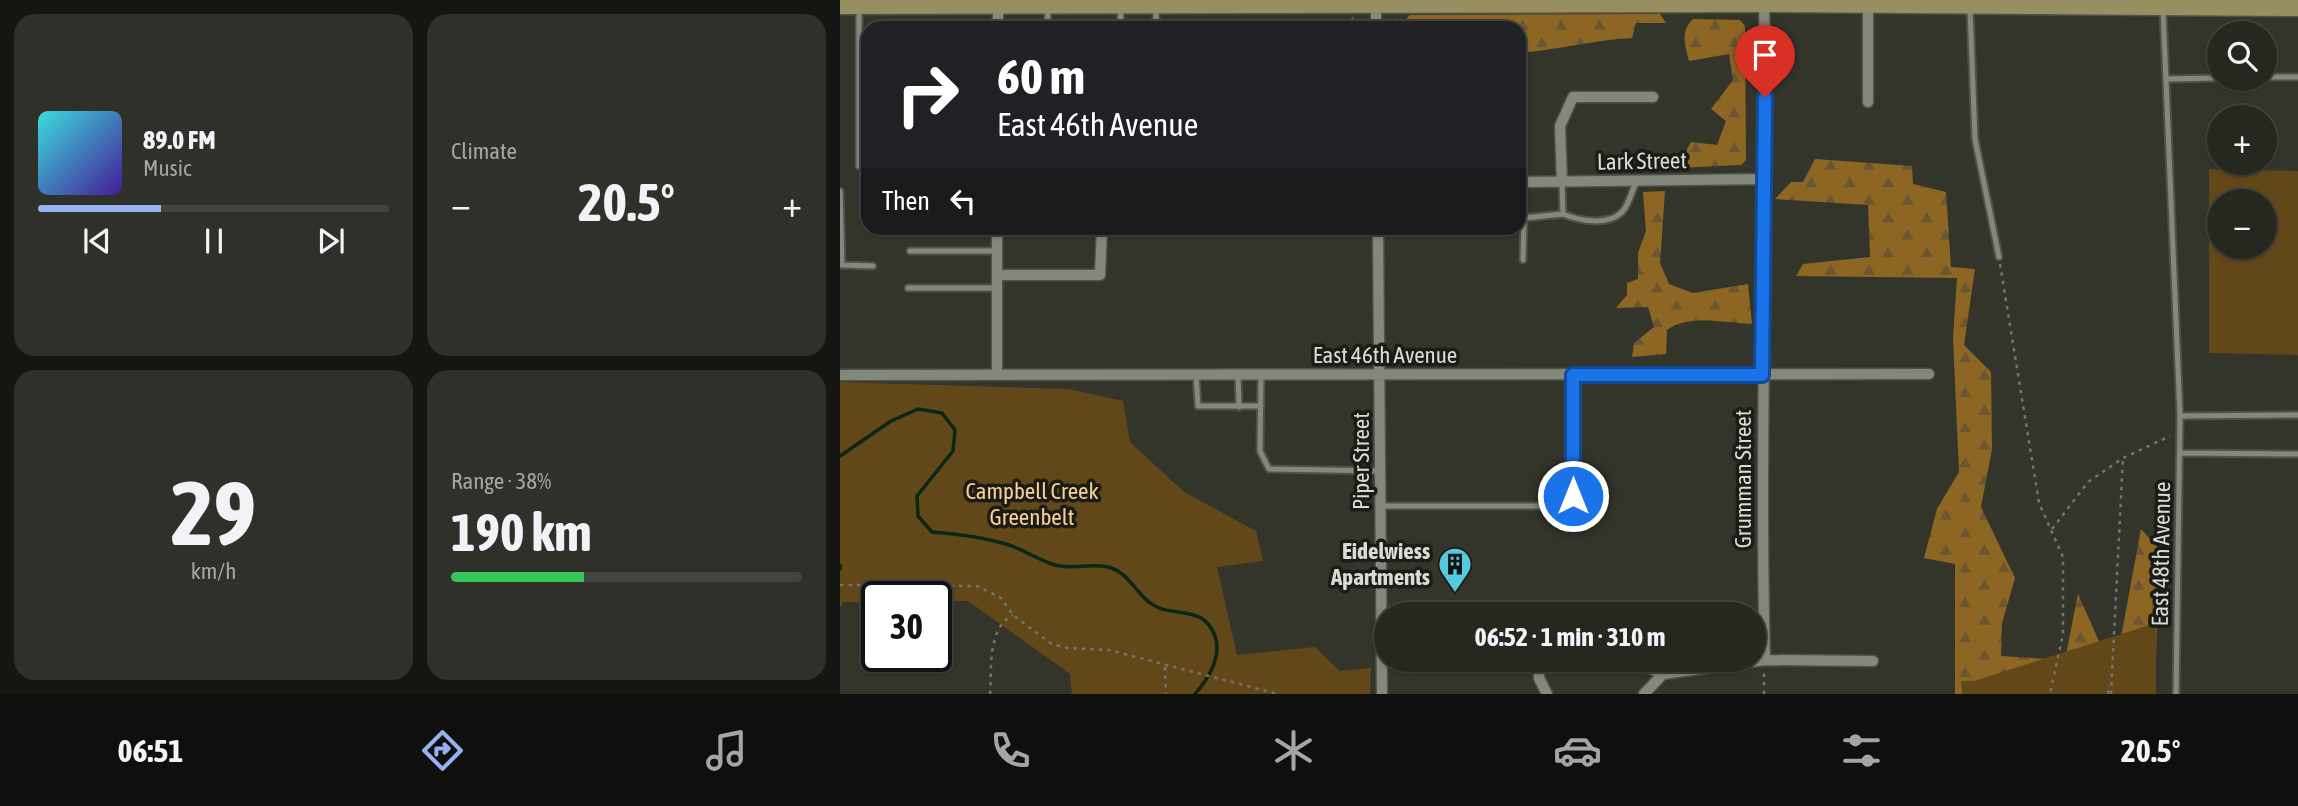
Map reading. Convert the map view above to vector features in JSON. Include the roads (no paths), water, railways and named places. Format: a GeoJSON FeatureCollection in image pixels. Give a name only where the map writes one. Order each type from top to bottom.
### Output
{"type":"FeatureCollection","features":[{"type":"Feature","properties":{"kind":"main road"},"geometry":{"type":"LineString","coordinates":[[840,6],[998,3],[1048,6],[1931,3],[1970,6],[2298,8]]}},
{"type":"Feature","properties":{"kind":"street"},"geometry":{"type":"LineString","coordinates":[[998,3],[998,21]]}},
{"type":"Feature","properties":{"kind":"street","name":"Grumman Street"},"geometry":{"type":"LineString","coordinates":[[1764,4],[1766,179],[1762,375],[1764,602]]}},
{"type":"Feature","properties":{"kind":"street"},"geometry":{"type":"LineString","coordinates":[[1868,5],[1868,102]]}},
{"type":"Feature","properties":{"kind":"street"},"geometry":{"type":"LineString","coordinates":[[1376,6],[1376,21]]}},
{"type":"Feature","properties":{"kind":"street"},"geometry":{"type":"LineString","coordinates":[[1562,182],[1560,126],[1573,97],[1653,97]]}},
{"type":"Feature","properties":{"kind":"street","name":"Lark Street"},"geometry":{"type":"LineString","coordinates":[[1526,182],[1766,179]]}},
{"type":"Feature","properties":{"kind":"street"},"geometry":{"type":"LineString","coordinates":[[997,235],[997,374]]}},
{"type":"Feature","properties":{"kind":"street"},"geometry":{"type":"LineString","coordinates":[[997,275],[1100,275],[1102,235]]}},
{"type":"Feature","properties":{"kind":"street","name":"Piper Street"},"geometry":{"type":"LineString","coordinates":[[1378,235],[1382,694]]}},
{"type":"Feature","properties":{"kind":"street","name":"East 46th Avenue"},"geometry":{"type":"LineString","coordinates":[[840,374],[1929,374]]}},
{"type":"Feature","properties":{"kind":"street"},"geometry":{"type":"LineString","coordinates":[[1573,375],[1573,496]]}},
{"type":"Feature","properties":{"kind":"street"},"geometry":{"type":"LineString","coordinates":[[1766,660],[1872,661]]}},
{"type":"Feature","properties":{"kind":"street"},"geometry":{"type":"LineString","coordinates":[[1539,672],[1547,694]]}},
{"type":"Feature","properties":{"kind":"street"},"geometry":{"type":"LineString","coordinates":[[1658,672],[1678,672]]}},
{"type":"Feature","properties":{"kind":"street"},"geometry":{"type":"LineString","coordinates":[[1644,694],[1663,674]]}},
{"type":"Feature","properties":{"kind":"lane"},"geometry":{"type":"LineString","coordinates":[[859,6],[859,166]]}},
{"type":"Feature","properties":{"kind":"lane"},"geometry":{"type":"LineString","coordinates":[[1047,21],[1048,6]]}},
{"type":"Feature","properties":{"kind":"lane"},"geometry":{"type":"LineString","coordinates":[[1120,21],[1121,6]]}},
{"type":"Feature","properties":{"kind":"lane"},"geometry":{"type":"LineString","coordinates":[[1156,6],[1156,21]]}},
{"type":"Feature","properties":{"kind":"lane"},"geometry":{"type":"LineString","coordinates":[[1970,6],[1975,139],[1999,257]]}},
{"type":"Feature","properties":{"kind":"lane","name":"East 48th Avenue"},"geometry":{"type":"LineString","coordinates":[[2163,7],[2180,416],[2176,694]]}},
{"type":"Feature","properties":{"kind":"lane"},"geometry":{"type":"LineString","coordinates":[[2277,78],[2298,77]]}},
{"type":"Feature","properties":{"kind":"lane"},"geometry":{"type":"LineString","coordinates":[[2166,79],[2207,78]]}},
{"type":"Feature","properties":{"kind":"lane"},"geometry":{"type":"LineString","coordinates":[[1526,218],[1563,214],[1589,220],[1618,215],[1624,211],[1636,180]]}},
{"type":"Feature","properties":{"kind":"lane"},"geometry":{"type":"LineString","coordinates":[[1562,182],[1563,214]]}},
{"type":"Feature","properties":{"kind":"lane"},"geometry":{"type":"LineString","coordinates":[[840,191],[842,265],[873,266]]}},
{"type":"Feature","properties":{"kind":"lane"},"geometry":{"type":"LineString","coordinates":[[1523,260],[1524,235]]}},
{"type":"Feature","properties":{"kind":"lane"},"geometry":{"type":"LineString","coordinates":[[910,251],[997,251]]}},
{"type":"Feature","properties":{"kind":"lane"},"geometry":{"type":"LineString","coordinates":[[908,288],[997,288]]}},
{"type":"Feature","properties":{"kind":"lane"},"geometry":{"type":"LineString","coordinates":[[1238,374],[1239,407]]}},
{"type":"Feature","properties":{"kind":"lane"},"geometry":{"type":"LineString","coordinates":[[1261,374],[1260,451],[1263,463],[1269,469],[1380,471]]}},
{"type":"Feature","properties":{"kind":"lane"},"geometry":{"type":"LineString","coordinates":[[1196,375],[1198,406],[1261,406]]}},
{"type":"Feature","properties":{"kind":"lane"},"geometry":{"type":"LineString","coordinates":[[2180,416],[2298,415]]}},
{"type":"Feature","properties":{"kind":"lane"},"geometry":{"type":"LineString","coordinates":[[2180,453],[2298,454]]}},
{"type":"Feature","properties":{"kind":"lane"},"geometry":{"type":"LineString","coordinates":[[1381,506],[1552,506],[1573,496]]}},
{"type":"Feature","properties":{"kind":"waterway"},"geometry":{"type":"LineString","coordinates":[[840,456],[891,421],[918,409],[942,413],[955,430],[953,451],[917,496],[918,516],[932,532],[997,542],[1061,566],[1108,567],[1122,574],[1144,598],[1157,607],[1198,616],[1215,636],[1217,652],[1209,675],[1195,694]]}},
{"type":"Feature","properties":{"kind":"place","name":"Eidelwiess Apartments"},"geometry":{"type":"Point","coordinates":[1455,594]}},
{"type":"Feature","properties":{"kind":"park label","name":"Campbell Creek Greenbelt"},"geometry":{"type":"Point","coordinates":[1032,504]}}]}
